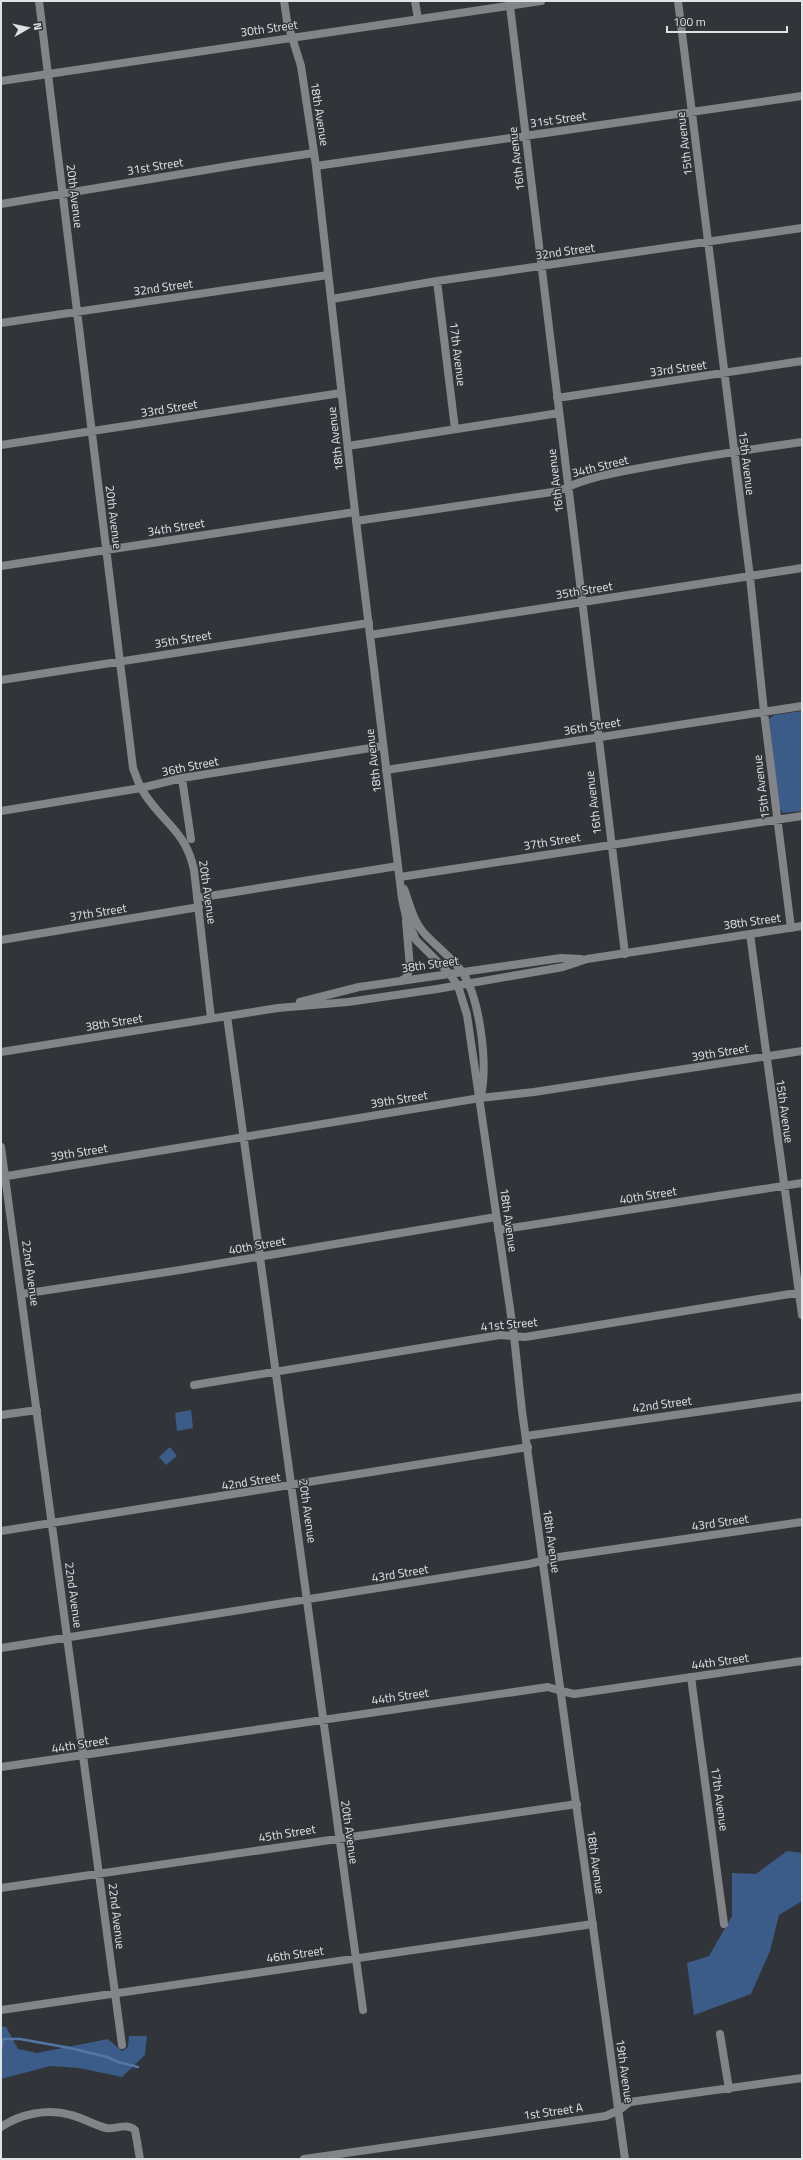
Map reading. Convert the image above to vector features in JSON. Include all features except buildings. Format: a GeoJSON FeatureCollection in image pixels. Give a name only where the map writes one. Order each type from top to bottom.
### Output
{"type":"FeatureCollection","features":[{"type":"Feature","properties":{"kind":"street","name":"20th Avenue"},"geometry":{"type":"LineString","coordinates":[[39,1],[133,768],[141,788],[188,848],[194,870],[211,1018]]}},
{"type":"Feature","properties":{"kind":"street","name":"18th Avenue"},"geometry":{"type":"LineString","coordinates":[[284,1],[301,66],[316,166],[356,521],[398,866],[406,917],[416,940],[449,973],[458,986],[467,1015],[474,1072],[480,1098],[514,1336],[526,1436],[601,1987]]}},
{"type":"Feature","properties":{"kind":"street"},"geometry":{"type":"LineString","coordinates":[[415,1],[418,19]]}},
{"type":"Feature","properties":{"kind":"street","name":"30th Street"},"geometry":{"type":"LineString","coordinates":[[1,80],[292,36],[541,1]]}},
{"type":"Feature","properties":{"kind":"street","name":"15th Avenue"},"geometry":{"type":"LineString","coordinates":[[678,1],[733,452],[750,577],[764,712],[791,928]]}},
{"type":"Feature","properties":{"kind":"street","name":"16th Avenue"},"geometry":{"type":"LineString","coordinates":[[510,6],[610,844],[625,954]]}},
{"type":"Feature","properties":{"kind":"street","name":"31st Street"},"geometry":{"type":"LineString","coordinates":[[316,166],[802,96]]}},
{"type":"Feature","properties":{"kind":"street","name":"31st Street"},"geometry":{"type":"LineString","coordinates":[[1,204],[314,153]]}},
{"type":"Feature","properties":{"kind":"street","name":"32nd Street"},"geometry":{"type":"LineString","coordinates":[[332,299],[437,281],[802,228]]}},
{"type":"Feature","properties":{"kind":"street","name":"32nd Street"},"geometry":{"type":"LineString","coordinates":[[1,323],[328,275]]}},
{"type":"Feature","properties":{"kind":"street","name":"17th Avenue"},"geometry":{"type":"LineString","coordinates":[[437,281],[455,430]]}},
{"type":"Feature","properties":{"kind":"street","name":"33rd Street"},"geometry":{"type":"LineString","coordinates":[[557,398],[802,361]]}},
{"type":"Feature","properties":{"kind":"street","name":"33rd Street"},"geometry":{"type":"LineString","coordinates":[[1,445],[341,393]]}},
{"type":"Feature","properties":{"kind":"street"},"geometry":{"type":"LineString","coordinates":[[348,446],[559,413]]}},
{"type":"Feature","properties":{"kind":"street","name":"34th Street"},"geometry":{"type":"LineString","coordinates":[[356,521],[560,491],[568,486],[632,470],[733,452],[802,442]]}},
{"type":"Feature","properties":{"kind":"street","name":"34th Street"},"geometry":{"type":"LineString","coordinates":[[1,566],[355,512]]}},
{"type":"Feature","properties":{"kind":"street","name":"35th Street"},"geometry":{"type":"LineString","coordinates":[[370,635],[802,568]]}},
{"type":"Feature","properties":{"kind":"street","name":"35th Street"},"geometry":{"type":"LineString","coordinates":[[1,680],[369,623]]}},
{"type":"Feature","properties":{"kind":"street","name":"36th Street"},"geometry":{"type":"LineString","coordinates":[[386,770],[802,706]]}},
{"type":"Feature","properties":{"kind":"street","name":"36th Street"},"geometry":{"type":"LineString","coordinates":[[1,811],[141,788],[182,778],[383,746]]}},
{"type":"Feature","properties":{"kind":"street"},"geometry":{"type":"LineString","coordinates":[[182,778],[191,839]]}},
{"type":"Feature","properties":{"kind":"street","name":"37th Street"},"geometry":{"type":"LineString","coordinates":[[400,877],[802,816]]}},
{"type":"Feature","properties":{"kind":"street"},"geometry":{"type":"LineString","coordinates":[[197,898],[398,866]]}},
{"type":"Feature","properties":{"kind":"street","name":"18th Avenue"},"geometry":{"type":"LineString","coordinates":[[400,877],[417,922],[424,933],[462,972],[469,984],[475,1001],[483,1054],[484,1082],[480,1098]]}},
{"type":"Feature","properties":{"kind":"street","name":"37th Street"},"geometry":{"type":"LineString","coordinates":[[1,940],[198,907]]}},
{"type":"Feature","properties":{"kind":"street"},"geometry":{"type":"LineString","coordinates":[[400,981],[406,978],[410,968],[406,917]]}},
{"type":"Feature","properties":{"kind":"street","name":"38th Street"},"geometry":{"type":"LineString","coordinates":[[278,1008],[359,987],[561,958],[586,959],[625,954],[802,926]]}},
{"type":"Feature","properties":{"kind":"street","name":"15th Avenue"},"geometry":{"type":"LineString","coordinates":[[750,934],[800,1292],[802,1316]]}},
{"type":"Feature","properties":{"kind":"street","name":"38th Street"},"geometry":{"type":"LineString","coordinates":[[1,1052],[278,1008],[348,1002],[458,986],[557,968],[586,959]]}},
{"type":"Feature","properties":{"kind":"street","name":"20th Avenue"},"geometry":{"type":"LineString","coordinates":[[227,1016],[363,2010]]}},
{"type":"Feature","properties":{"kind":"street","name":"39th Street"},"geometry":{"type":"LineString","coordinates":[[3,1177],[480,1098],[534,1092],[802,1051]]}},
{"type":"Feature","properties":{"kind":"street","name":"22nd Avenue"},"geometry":{"type":"LineString","coordinates":[[1,1147],[3,1177],[22,1294],[122,2045]]}},
{"type":"Feature","properties":{"kind":"street","name":"40th Street"},"geometry":{"type":"LineString","coordinates":[[498,1230],[802,1183]]}},
{"type":"Feature","properties":{"kind":"street","name":"40th Street"},"geometry":{"type":"LineString","coordinates":[[22,1294],[496,1217]]}},
{"type":"Feature","properties":{"kind":"street","name":"41st Street"},"geometry":{"type":"LineString","coordinates":[[194,1385],[276,1373],[500,1335],[525,1336],[800,1292]]}},
{"type":"Feature","properties":{"kind":"street","name":"42nd Street"},"geometry":{"type":"LineString","coordinates":[[526,1436],[802,1397]]}},
{"type":"Feature","properties":{"kind":"street"},"geometry":{"type":"LineString","coordinates":[[1,1415],[37,1410]]}},
{"type":"Feature","properties":{"kind":"street","name":"42nd Street"},"geometry":{"type":"LineString","coordinates":[[1,1531],[292,1486],[528,1447]]}},
{"type":"Feature","properties":{"kind":"street","name":"43rd Street"},"geometry":{"type":"LineString","coordinates":[[1,1648],[544,1561],[802,1522]]}},
{"type":"Feature","properties":{"kind":"street","name":"44th Street"},"geometry":{"type":"LineString","coordinates":[[1,1767],[548,1687],[574,1694],[802,1661]]}},
{"type":"Feature","properties":{"kind":"street","name":"17th Avenue"},"geometry":{"type":"LineString","coordinates":[[691,1677],[724,1924]]}},
{"type":"Feature","properties":{"kind":"street","name":"45th Street"},"geometry":{"type":"LineString","coordinates":[[1,1888],[577,1804]]}},
{"type":"Feature","properties":{"kind":"street","name":"46th Street"},"geometry":{"type":"LineString","coordinates":[[1,2010],[356,1957],[593,1924]]}},
{"type":"Feature","properties":{"kind":"street","name":"19th Avenue"},"geometry":{"type":"LineString","coordinates":[[601,1987],[625,2159]]}},
{"type":"Feature","properties":{"kind":"street"},"geometry":{"type":"LineString","coordinates":[[720,2034],[729,2089]]}},
{"type":"Feature","properties":{"kind":"street","name":"1st Street A"},"geometry":{"type":"LineString","coordinates":[[304,2159],[606,2116],[619,2110],[630,2102],[802,2078]]}},
{"type":"Feature","properties":{"kind":"street"},"geometry":{"type":"LineString","coordinates":[[1,2128],[20,2116],[49,2112],[70,2114],[106,2128],[129,2127],[135,2130],[140,2159]]}},
{"type":"Feature","properties":{"kind":"shaded area"},"geometry":{"type":"Polygon","coordinates":[[[802,711],[802,811],[783,813],[779,807],[769,719],[774,715],[802,711]]]}},
{"type":"Feature","properties":{"kind":"shaded area"},"geometry":{"type":"Polygon","coordinates":[[[191,1410],[193,1428],[177,1431],[175,1413],[191,1410]]]}},
{"type":"Feature","properties":{"kind":"shaded area"},"geometry":{"type":"Polygon","coordinates":[[[170,1447],[177,1456],[166,1465],[159,1457],[170,1447]]]}},
{"type":"Feature","properties":{"kind":"shaded area"},"geometry":{"type":"Polygon","coordinates":[[[787,1851],[802,1853],[802,1901],[779,1915],[770,1951],[751,1994],[694,2015],[687,1963],[709,1956],[732,1916],[732,1873],[756,1874],[787,1851]]]}},
{"type":"Feature","properties":{"kind":"shaded area"},"geometry":{"type":"Polygon","coordinates":[[[1,2026],[6,2027],[18,2049],[37,2053],[108,2039],[122,2051],[128,2047],[129,2036],[147,2036],[145,2055],[122,2077],[79,2068],[50,2066],[1,2079],[1,2026]]]}},
{"type":"Feature","properties":{"kind":"waterway"},"geometry":{"type":"LineString","coordinates":[[1,2050],[3,2039],[20,2039],[70,2048],[107,2057],[118,2062],[138,2067]]}}]}
